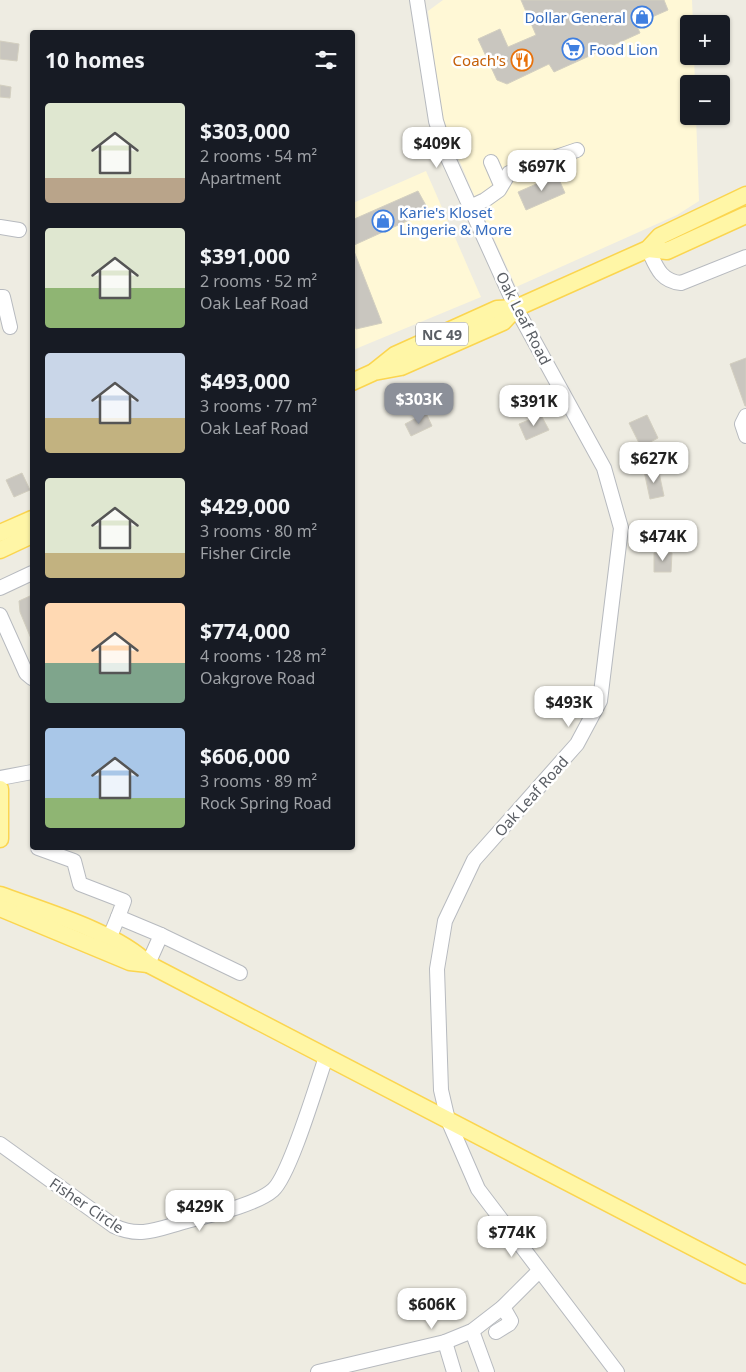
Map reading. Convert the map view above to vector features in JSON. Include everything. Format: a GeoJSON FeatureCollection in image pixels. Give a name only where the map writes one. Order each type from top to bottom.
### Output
{"type":"FeatureCollection","features":[{"type":"Feature","properties":{"kind":"main road","name":"NC 49"},"geometry":{"type":"LineString","coordinates":[[355,381],[374,372],[395,355],[498,309],[516,308],[648,249],[660,236],[746,195]]}},
{"type":"Feature","properties":{"kind":"main road","name":"NC 49"},"geometry":{"type":"LineString","coordinates":[[648,249],[667,251],[746,215]]}},
{"type":"Feature","properties":{"kind":"main road"},"geometry":{"type":"LineString","coordinates":[[0,533],[30,519]]}},
{"type":"Feature","properties":{"kind":"main road"},"geometry":{"type":"LineString","coordinates":[[0,550],[30,536]]}},
{"type":"Feature","properties":{"kind":"main road"},"geometry":{"type":"LineString","coordinates":[[0,789],[0,839]]}},
{"type":"Feature","properties":{"kind":"main road"},"geometry":{"type":"LineString","coordinates":[[0,894],[137,952],[148,964],[746,1275]]}},
{"type":"Feature","properties":{"kind":"main road"},"geometry":{"type":"LineString","coordinates":[[0,908],[130,962],[148,964]]}},
{"type":"Feature","properties":{"kind":"street","name":"Oak Leaf Road"},"geometry":{"type":"LineString","coordinates":[[416,0],[436,121],[448,158],[516,308],[604,468],[621,528],[600,701],[577,744],[474,860],[445,921],[437,969],[441,1090],[448,1120],[478,1189],[617,1372]]}},
{"type":"Feature","properties":{"kind":"street"},"geometry":{"type":"LineString","coordinates":[[470,207],[485,200],[499,190],[509,173],[576,150]]}},
{"type":"Feature","properties":{"kind":"street"},"geometry":{"type":"LineString","coordinates":[[490,162],[501,185]]}},
{"type":"Feature","properties":{"kind":"street"},"geometry":{"type":"LineString","coordinates":[[0,227],[19,230]]}},
{"type":"Feature","properties":{"kind":"street"},"geometry":{"type":"LineString","coordinates":[[648,249],[659,273],[670,282],[681,283],[746,257]]}},
{"type":"Feature","properties":{"kind":"street"},"geometry":{"type":"LineString","coordinates":[[0,297],[3,298],[10,327]]}},
{"type":"Feature","properties":{"kind":"street"},"geometry":{"type":"LineString","coordinates":[[746,416],[742,424],[746,436]]}},
{"type":"Feature","properties":{"kind":"street"},"geometry":{"type":"LineString","coordinates":[[0,588],[30,574]]}},
{"type":"Feature","properties":{"kind":"street"},"geometry":{"type":"LineString","coordinates":[[0,615],[26,673],[30,676]]}},
{"type":"Feature","properties":{"kind":"street"},"geometry":{"type":"LineString","coordinates":[[0,778],[30,772]]}},
{"type":"Feature","properties":{"kind":"street"},"geometry":{"type":"LineString","coordinates":[[44,850],[74,861],[80,884],[124,902],[109,939]]}},
{"type":"Feature","properties":{"kind":"street"},"geometry":{"type":"LineString","coordinates":[[118,917],[161,935],[240,973]]}},
{"type":"Feature","properties":{"kind":"street"},"geometry":{"type":"LineString","coordinates":[[148,964],[161,935]]}},
{"type":"Feature","properties":{"kind":"street","name":"Fisher Circle"},"geometry":{"type":"LineString","coordinates":[[0,1144],[114,1226],[129,1233],[144,1232],[228,1210],[264,1196],[274,1189],[287,1166],[326,1056]]}},
{"type":"Feature","properties":{"kind":"street"},"geometry":{"type":"LineString","coordinates":[[318,1372],[445,1342],[472,1331],[503,1306],[539,1271]]}},
{"type":"Feature","properties":{"kind":"street"},"geometry":{"type":"LineString","coordinates":[[496,1332],[510,1324],[511,1321],[503,1306]]}},
{"type":"Feature","properties":{"kind":"street"},"geometry":{"type":"LineString","coordinates":[[472,1331],[487,1372]]}},
{"type":"Feature","properties":{"kind":"street"},"geometry":{"type":"LineString","coordinates":[[445,1342],[454,1372]]}},
{"type":"Feature","properties":{"kind":"shaded area"},"geometry":{"type":"Polygon","coordinates":[[[443,0],[692,0],[693,15],[680,15],[680,65],[694,65],[695,75],[680,75],[680,125],[696,125],[699,201],[677,215],[516,287],[442,119],[428,11],[443,0]]]}},
{"type":"Feature","properties":{"kind":"shaded area"},"geometry":{"type":"Polygon","coordinates":[[[426,171],[481,297],[355,349],[355,202],[426,171]]]}},
{"type":"Feature","properties":{"kind":"building","name":"Food Lion"},"geometry":{"type":"Polygon","coordinates":[[[521,0],[664,0],[668,10],[636,24],[640,33],[554,72],[549,64],[507,84],[497,80],[478,39],[500,29],[508,47],[536,35],[521,0]]]}},
{"type":"Feature","properties":{"kind":"building"},"geometry":{"type":"Polygon","coordinates":[[[0,41],[19,44],[17,61],[0,59],[0,41]]]}},
{"type":"Feature","properties":{"kind":"building"},"geometry":{"type":"Polygon","coordinates":[[[0,85],[11,87],[10,98],[0,97],[0,85]]]}},
{"type":"Feature","properties":{"kind":"building"},"geometry":{"type":"Polygon","coordinates":[[[557,175],[565,193],[526,210],[518,192],[557,175]]]}},
{"type":"Feature","properties":{"kind":"building"},"geometry":{"type":"Polygon","coordinates":[[[418,191],[429,211],[355,245],[355,219],[418,191]]]}},
{"type":"Feature","properties":{"kind":"building"},"geometry":{"type":"Polygon","coordinates":[[[355,254],[382,323],[356,329],[355,326],[355,254]]]}},
{"type":"Feature","properties":{"kind":"building"},"geometry":{"type":"Polygon","coordinates":[[[746,358],[746,406],[745,406],[730,364],[746,358]]]}},
{"type":"Feature","properties":{"kind":"building"},"geometry":{"type":"Polygon","coordinates":[[[426,413],[432,426],[411,436],[405,424],[426,413]]]}},
{"type":"Feature","properties":{"kind":"building"},"geometry":{"type":"Polygon","coordinates":[[[541,415],[549,430],[526,440],[519,424],[541,415]]]}},
{"type":"Feature","properties":{"kind":"building"},"geometry":{"type":"Polygon","coordinates":[[[647,415],[658,438],[641,447],[629,423],[647,415]]]}},
{"type":"Feature","properties":{"kind":"building"},"geometry":{"type":"Polygon","coordinates":[[[658,468],[664,496],[650,499],[644,471],[658,468]]]}},
{"type":"Feature","properties":{"kind":"building"},"geometry":{"type":"Polygon","coordinates":[[[22,473],[30,490],[14,497],[6,480],[22,473]]]}},
{"type":"Feature","properties":{"kind":"building"},"geometry":{"type":"Polygon","coordinates":[[[654,553],[672,553],[671,572],[654,572],[654,553]]]}},
{"type":"Feature","properties":{"kind":"building"},"geometry":{"type":"Polygon","coordinates":[[[30,596],[30,636],[20,612],[19,601],[30,596]]]}},
{"type":"Feature","properties":{"kind":"place","name":"Dollar General"},"geometry":{"type":"Point","coordinates":[642,17]}},
{"type":"Feature","properties":{"kind":"place","name":"Food Lion"},"geometry":{"type":"Point","coordinates":[573,49]}},
{"type":"Feature","properties":{"kind":"place","name":"Coach's"},"geometry":{"type":"Point","coordinates":[522,60]}},
{"type":"Feature","properties":{"kind":"place","name":"Karie's Kloset Lingerie & More"},"geometry":{"type":"Point","coordinates":[383,221]}}]}
